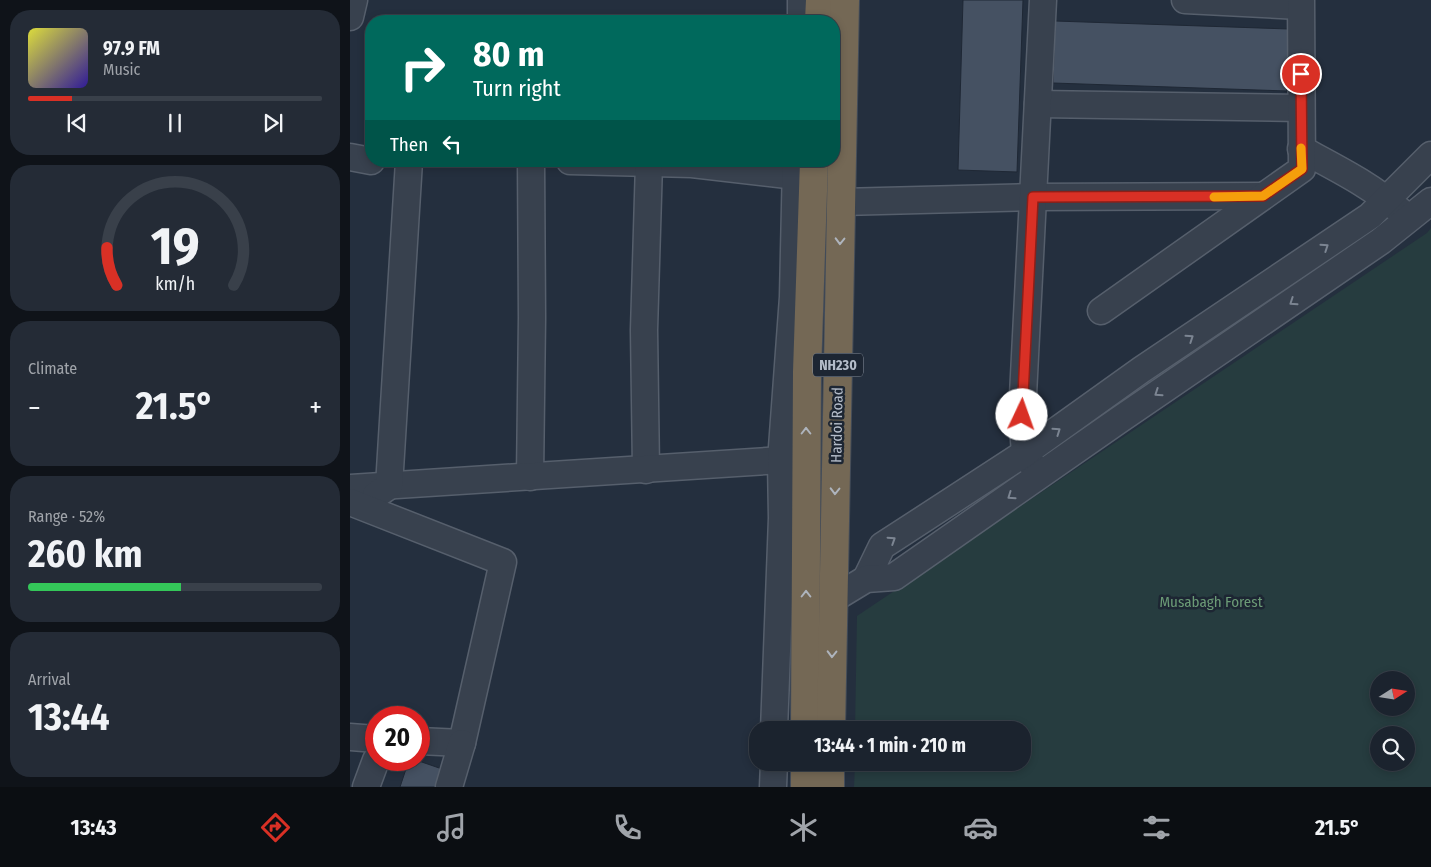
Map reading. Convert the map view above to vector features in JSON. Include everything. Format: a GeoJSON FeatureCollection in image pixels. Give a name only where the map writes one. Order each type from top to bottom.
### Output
{"type":"FeatureCollection","features":[{"type":"Feature","properties":{"kind":"highway"},"geometry":{"type":"LineString","coordinates":[[820,0],[820,15]]}},
{"type":"Feature","properties":{"kind":"highway","name":"Hardoi Road"},"geometry":{"type":"LineString","coordinates":[[831,721],[845,0]]}},
{"type":"Feature","properties":{"kind":"highway","name":"Hardoi Road"},"geometry":{"type":"LineString","coordinates":[[802,167],[807,362],[794,460],[805,721]]}},
{"type":"Feature","properties":{"kind":"highway"},"geometry":{"type":"LineString","coordinates":[[805,771],[805,787]]}},
{"type":"Feature","properties":{"kind":"highway"},"geometry":{"type":"LineString","coordinates":[[830,771],[830,787]]}},
{"type":"Feature","properties":{"kind":"street"},"geometry":{"type":"LineString","coordinates":[[350,18],[354,0]]}},
{"type":"Feature","properties":{"kind":"street"},"geometry":{"type":"LineString","coordinates":[[800,15],[801,0]]}},
{"type":"Feature","properties":{"kind":"street"},"geometry":{"type":"LineString","coordinates":[[1039,476],[1025,453],[1022,415],[1043,0]]}},
{"type":"Feature","properties":{"kind":"street"},"geometry":{"type":"LineString","coordinates":[[1101,312],[1302,169],[1300,3],[1185,0]]}},
{"type":"Feature","properties":{"kind":"street"},"geometry":{"type":"LineString","coordinates":[[1038,104],[1301,108]]}},
{"type":"Feature","properties":{"kind":"street"},"geometry":{"type":"LineString","coordinates":[[1301,150],[1357,179],[1387,199],[1409,218]]}},
{"type":"Feature","properties":{"kind":"street"},"geometry":{"type":"LineString","coordinates":[[866,580],[882,546],[1025,453],[1141,370],[1370,216],[1431,155]]}},
{"type":"Feature","properties":{"kind":"street"},"geometry":{"type":"LineString","coordinates":[[350,157],[365,160]]}},
{"type":"Feature","properties":{"kind":"street"},"geometry":{"type":"LineString","coordinates":[[389,486],[409,167]]}},
{"type":"Feature","properties":{"kind":"street"},"geometry":{"type":"LineString","coordinates":[[530,477],[531,167]]}},
{"type":"Feature","properties":{"kind":"street"},"geometry":{"type":"LineString","coordinates":[[646,470],[644,330],[649,167]]}},
{"type":"Feature","properties":{"kind":"street"},"geometry":{"type":"LineString","coordinates":[[841,202],[1033,197],[1263,196]]}},
{"type":"Feature","properties":{"kind":"street"},"geometry":{"type":"LineString","coordinates":[[833,599],[866,580],[894,577],[1381,241],[1431,201]]}},
{"type":"Feature","properties":{"kind":"street"},"geometry":{"type":"LineString","coordinates":[[354,499],[389,486],[794,460],[782,518],[774,721]]}},
{"type":"Feature","properties":{"kind":"street"},"geometry":{"type":"LineString","coordinates":[[354,499],[503,562],[462,743],[449,787]]}},
{"type":"Feature","properties":{"kind":"street"},"geometry":{"type":"LineString","coordinates":[[350,737],[365,738]]}},
{"type":"Feature","properties":{"kind":"street"},"geometry":{"type":"LineString","coordinates":[[430,742],[462,743]]}},
{"type":"Feature","properties":{"kind":"street"},"geometry":{"type":"LineString","coordinates":[[366,787],[372,771]]}},
{"type":"Feature","properties":{"kind":"street"},"geometry":{"type":"LineString","coordinates":[[773,787],[774,771]]}},
{"type":"Feature","properties":{"kind":"green space","name":"Musabagh Forest"},"geometry":{"type":"Polygon","coordinates":[[[1431,228],[1431,787],[854,787],[855,771],[1031,771],[1031,721],[855,721],[857,616],[1427,233],[1431,228]]]}},
{"type":"Feature","properties":{"kind":"building"},"geometry":{"type":"Polygon","coordinates":[[[963,0],[1023,0],[1017,172],[958,170],[963,0]]]}},
{"type":"Feature","properties":{"kind":"building"},"geometry":{"type":"Polygon","coordinates":[[[1055,21],[1289,29],[1287,91],[1053,83],[1055,21]]]}},
{"type":"Feature","properties":{"kind":"building"},"geometry":{"type":"Polygon","coordinates":[[[430,765],[445,770],[440,787],[400,787],[405,771],[430,771],[430,765]]]}},
{"type":"Feature","properties":{"kind":"slow traffic"},"geometry":{"type":"LineString","coordinates":[[1214,197],[1263,196],[1302,169],[1301,148]]}},
{"type":"Feature","properties":{"kind":"route"},"geometry":{"type":"LineString","coordinates":[[1022,415],[1033,197],[1263,196],[1302,169],[1301,74]]}}]}
